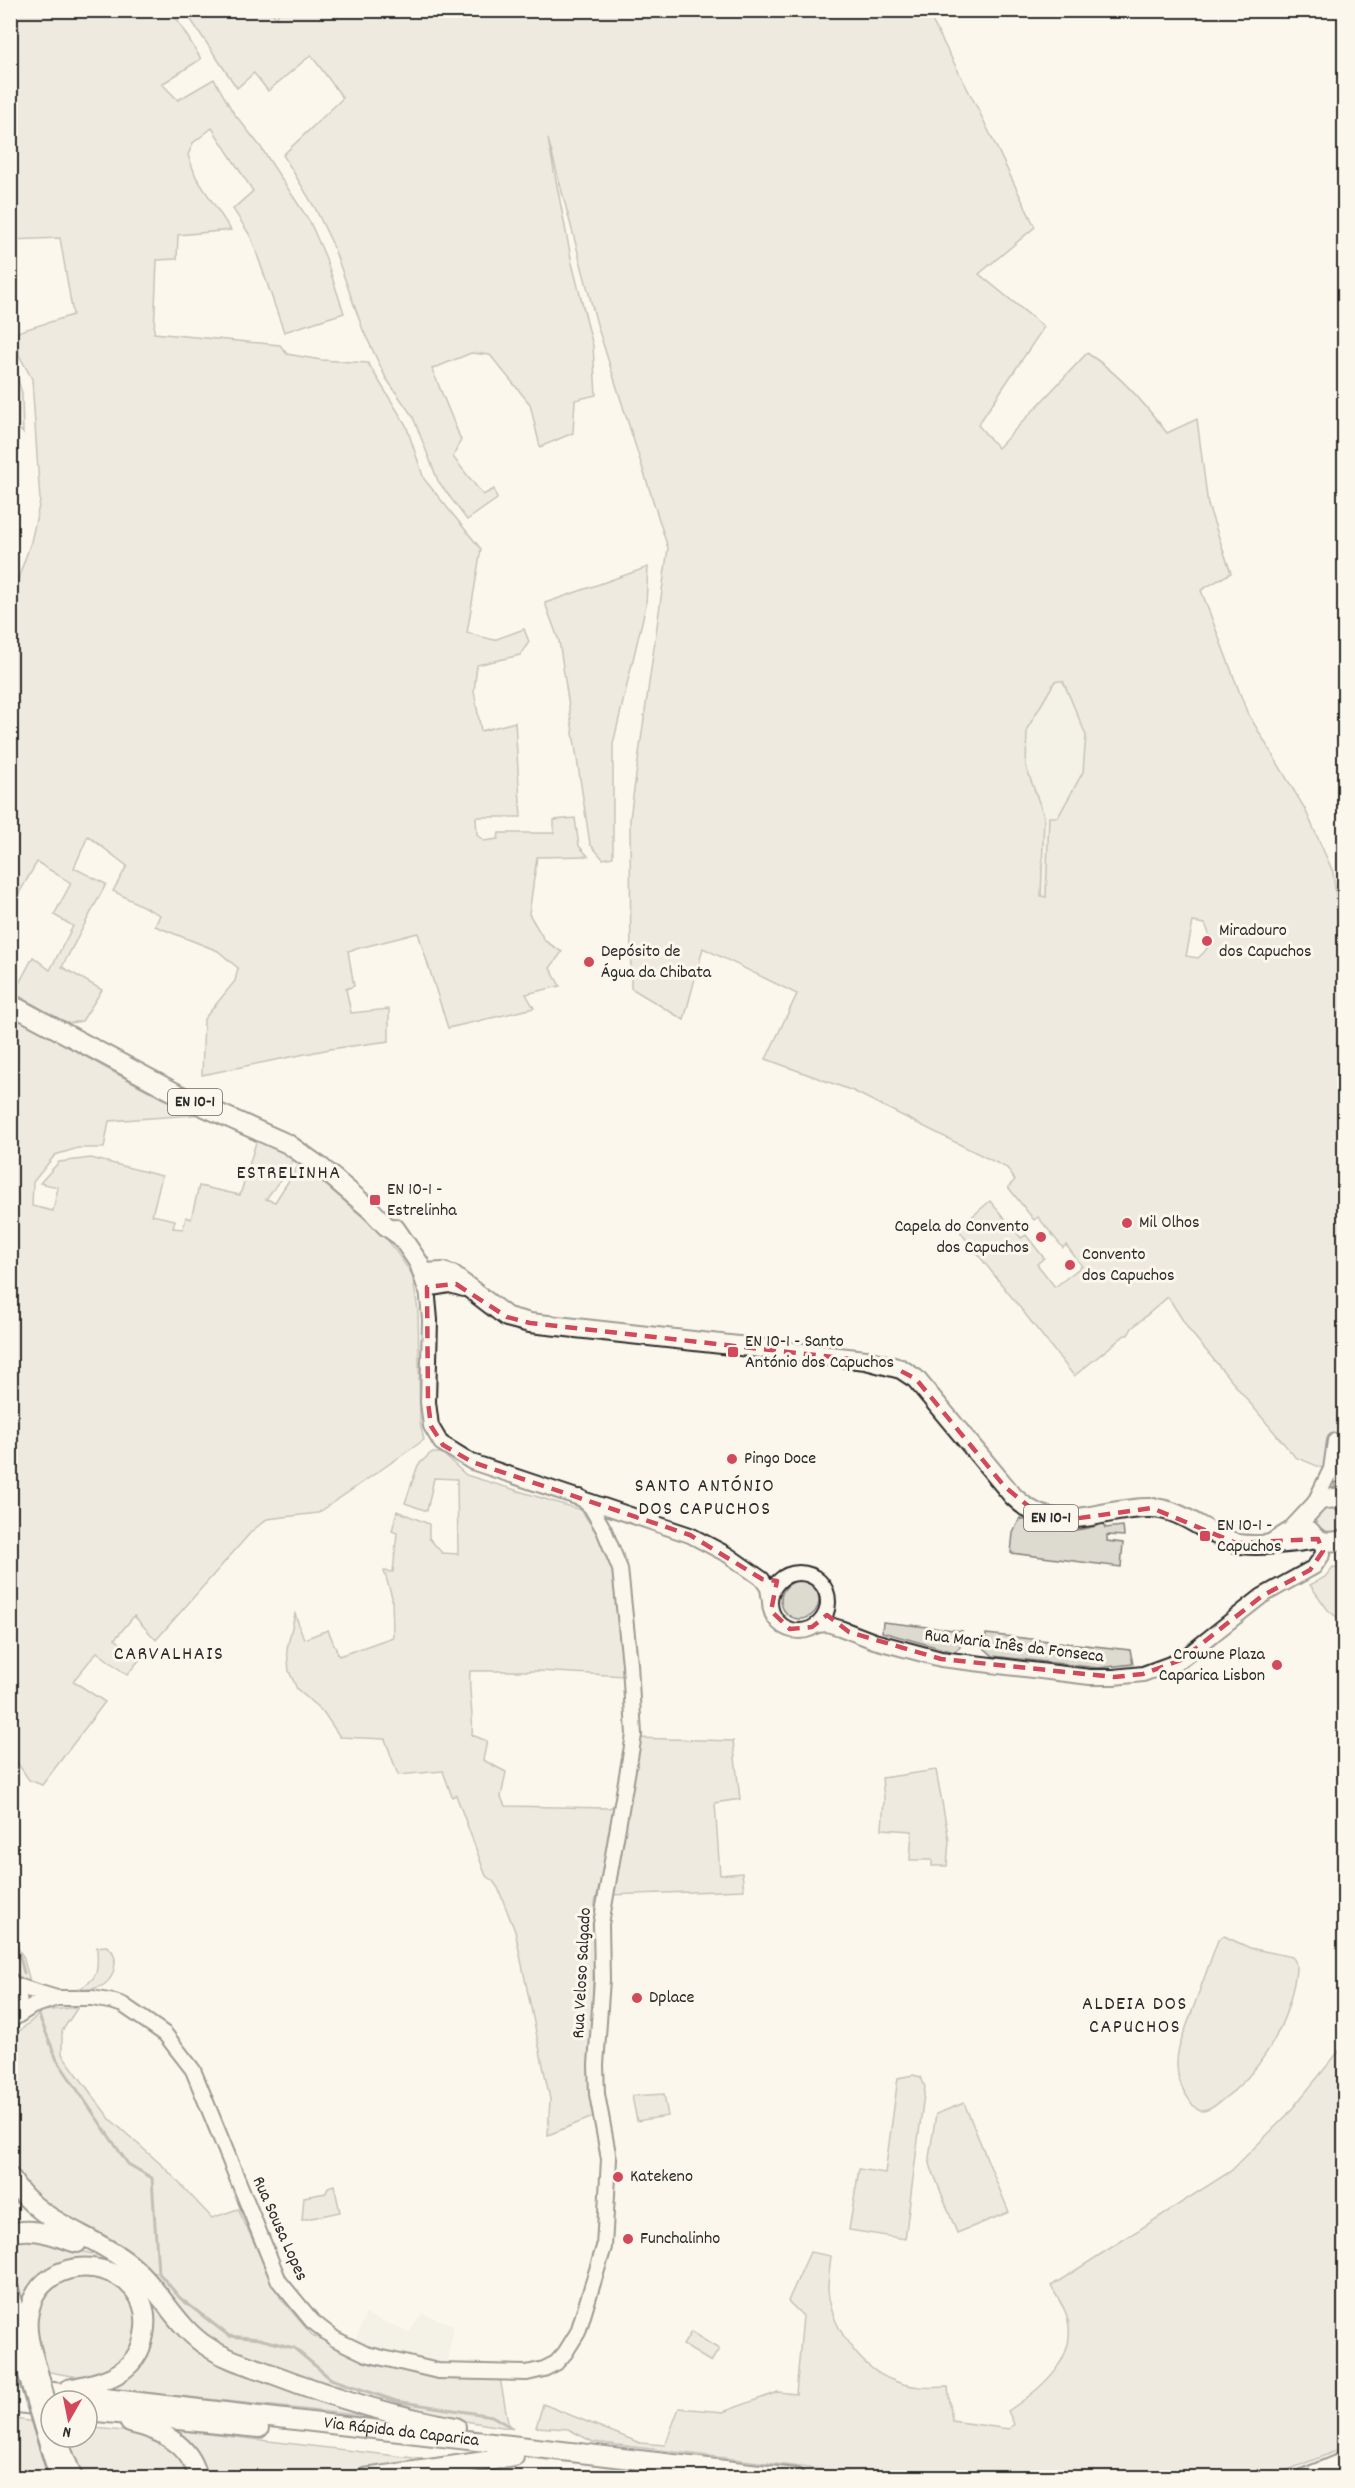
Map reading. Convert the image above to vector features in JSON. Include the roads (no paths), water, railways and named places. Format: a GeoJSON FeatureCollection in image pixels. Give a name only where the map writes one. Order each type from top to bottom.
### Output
{"type":"FeatureCollection","features":[{"type":"Feature","properties":{"kind":"main road","name":"EN 10-1"},"geometry":{"type":"LineString","coordinates":[[10,1004],[189,1100],[288,1144],[322,1168],[400,1236],[414,1254],[425,1280],[443,1272],[452,1275],[507,1317],[530,1323],[886,1363],[916,1379],[1005,1487],[1022,1505],[1037,1513],[1052,1518],[1072,1519],[1130,1509],[1152,1508],[1189,1519],[1236,1543],[1251,1545],[1334,1540]]}},
{"type":"Feature","properties":{"kind":"main road"},"geometry":{"type":"LineString","coordinates":[[1272,1543],[1291,1531],[1320,1500],[1329,1497],[1344,1503]]}},
{"type":"Feature","properties":{"kind":"main road"},"geometry":{"type":"LineString","coordinates":[[1311,1507],[1308,1525],[1311,1533],[1334,1540]]}},
{"type":"Feature","properties":{"kind":"main road"},"geometry":{"type":"LineString","coordinates":[[12,1983],[18,1992],[19,2004],[12,2020]]}},
{"type":"Feature","properties":{"kind":"main road"},"geometry":{"type":"LineString","coordinates":[[10,2177],[18,2191],[39,2211],[116,2254],[144,2276],[194,2336],[208,2347],[228,2357],[375,2410],[475,2431],[518,2451]]}},
{"type":"Feature","properties":{"kind":"main road"},"geometry":{"type":"LineString","coordinates":[[10,2234],[43,2233],[116,2254]]}},
{"type":"Feature","properties":{"kind":"main road"},"geometry":{"type":"LineString","coordinates":[[32,2371],[28,2319],[33,2300],[46,2282],[68,2269],[84,2266],[104,2269],[124,2280],[139,2299],[144,2313],[145,2332],[137,2355],[124,2371],[90,2389]]}},
{"type":"Feature","properties":{"kind":"main road"},"geometry":{"type":"LineString","coordinates":[[10,2289],[32,2371]]}},
{"type":"Feature","properties":{"kind":"main road"},"geometry":{"type":"LineString","coordinates":[[10,2325],[39,2389]]}},
{"type":"Feature","properties":{"kind":"main road","name":"Via Rápida da Caparica"},"geometry":{"type":"LineString","coordinates":[[10,2387],[39,2406]]}},
{"type":"Feature","properties":{"kind":"main road","name":"Via Rápida da Caparica"},"geometry":{"type":"LineString","coordinates":[[10,2402],[39,2409]]}},
{"type":"Feature","properties":{"kind":"main road","name":"Via Rápida da Caparica"},"geometry":{"type":"LineString","coordinates":[[99,2413],[795,2478]]}},
{"type":"Feature","properties":{"kind":"main road"},"geometry":{"type":"LineString","coordinates":[[99,2415],[139,2425],[166,2435],[186,2450],[196,2468],[198,2478]]}},
{"type":"Feature","properties":{"kind":"main road","name":"Via Rápida da Caparica"},"geometry":{"type":"LineString","coordinates":[[99,2416],[518,2451],[684,2478]]}},
{"type":"Feature","properties":{"kind":"main road"},"geometry":{"type":"LineString","coordinates":[[56,2449],[60,2478]]}},
{"type":"Feature","properties":{"kind":"main road"},"geometry":{"type":"LineString","coordinates":[[58,2449],[70,2478]]}},
{"type":"Feature","properties":{"kind":"main road"},"geometry":{"type":"LineString","coordinates":[[365,2478],[518,2451]]}},
{"type":"Feature","properties":{"kind":"main road"},"geometry":{"type":"LineString","coordinates":[[1305,2478],[1344,2462]]}},
{"type":"Feature","properties":{"kind":"street"},"geometry":{"type":"LineString","coordinates":[[425,1280],[430,1320],[428,1402],[431,1426],[441,1443],[472,1462],[580,1497],[603,1512],[630,1514],[667,1526],[707,1543],[762,1579],[768,1588],[773,1615],[784,1626],[800,1631],[817,1625],[826,1611],[827,1593],[815,1578],[798,1572],[782,1578],[762,1579]]}},
{"type":"Feature","properties":{"kind":"street"},"geometry":{"type":"LineString","coordinates":[[1311,1507],[1331,1469],[1335,1441],[1344,1493]]}},
{"type":"Feature","properties":{"kind":"street","name":"Rua Veloso Salgado"},"geometry":{"type":"LineString","coordinates":[[571,2345],[586,2311],[604,2247],[609,2159],[597,2094],[596,2065],[602,1979],[601,1924],[634,1735],[620,1569],[604,1530],[603,1512]]}},
{"type":"Feature","properties":{"kind":"street","name":"Rua Maria Inês da Fonseca"},"geometry":{"type":"LineString","coordinates":[[817,1625],[827,1624],[874,1641],[941,1659],[1090,1677],[1143,1674],[1181,1660],[1262,1596],[1302,1575],[1320,1561],[1334,1540]]}},
{"type":"Feature","properties":{"kind":"street"},"geometry":{"type":"LineString","coordinates":[[770,1601],[775,1586],[782,1578]]}},
{"type":"Feature","properties":{"kind":"street","name":"Rua Maria Inês da Fonseca"},"geometry":{"type":"LineString","coordinates":[[826,1611],[840,1628]]}},
{"type":"Feature","properties":{"kind":"street","name":"Rua Sousa Lopes"},"geometry":{"type":"LineString","coordinates":[[12,1983],[57,1998],[92,1998],[123,2005],[165,2034],[193,2070],[279,2281],[312,2321],[335,2338],[366,2354],[438,2371],[527,2373],[544,2369],[561,2358],[571,2345]]}},
{"type":"Feature","properties":{"kind":"street","name":"Rua Sousa Lopes"},"geometry":{"type":"LineString","coordinates":[[12,2020],[33,2006],[57,1998]]}},
{"type":"Feature","properties":{"kind":"waterway"},"geometry":{"type":"LineString","coordinates":[[10,1918],[24,1973]]}},
{"type":"Feature","properties":{"kind":"waterway"},"geometry":{"type":"LineString","coordinates":[[38,2013],[57,2060],[128,2164],[152,2178],[158,2272],[180,2298],[229,2336],[259,2339],[294,2348],[331,2379],[396,2401],[492,2416],[512,2428]]}},
{"type":"Feature","properties":{"kind":"place","name":"Miradouro dos Capuchos"},"geometry":{"type":"Point","coordinates":[1207,941]}},
{"type":"Feature","properties":{"kind":"place","name":"Depósito de Água da Chibata"},"geometry":{"type":"Point","coordinates":[589,962]}},
{"type":"Feature","properties":{"kind":"place","name":"EN 10-1 - Estrelinha"},"geometry":{"type":"Point","coordinates":[375,1200]}},
{"type":"Feature","properties":{"kind":"place","name":"Mil Olhos"},"geometry":{"type":"Point","coordinates":[1127,1223]}},
{"type":"Feature","properties":{"kind":"place","name":"Capela do Convento dos Capuchos"},"geometry":{"type":"Point","coordinates":[1041,1237]}},
{"type":"Feature","properties":{"kind":"place","name":"Convento dos Capuchos"},"geometry":{"type":"Point","coordinates":[1070,1265]}},
{"type":"Feature","properties":{"kind":"place","name":"EN 10-1 - Santo António dos Capuchos"},"geometry":{"type":"Point","coordinates":[733,1352]}},
{"type":"Feature","properties":{"kind":"place","name":"Pingo Doce"},"geometry":{"type":"Point","coordinates":[732,1459]}},
{"type":"Feature","properties":{"kind":"place","name":"EN 10-1 - Capuchos"},"geometry":{"type":"Point","coordinates":[1205,1536]}},
{"type":"Feature","properties":{"kind":"place","name":"Crowne Plaza Caparica Lisbon"},"geometry":{"type":"Point","coordinates":[1277,1665]}},
{"type":"Feature","properties":{"kind":"place","name":"Dplace"},"geometry":{"type":"Point","coordinates":[637,1998]}},
{"type":"Feature","properties":{"kind":"place","name":"Katekeno"},"geometry":{"type":"Point","coordinates":[618,2177]}},
{"type":"Feature","properties":{"kind":"place","name":"Funchalinho"},"geometry":{"type":"Point","coordinates":[628,2239]}},
{"type":"Feature","properties":{"kind":"district","name":"ESTRELINHA"},"geometry":{"type":"Point","coordinates":[289,1174]}},
{"type":"Feature","properties":{"kind":"district","name":"SANTO ANTÓNIO DOS CAPUCHOS"},"geometry":{"type":"Point","coordinates":[705,1498]}},
{"type":"Feature","properties":{"kind":"district","name":"CARVALHAIS"},"geometry":{"type":"Point","coordinates":[169,1655]}},
{"type":"Feature","properties":{"kind":"district","name":"ALDEIA DOS CAPUCHOS"},"geometry":{"type":"Point","coordinates":[1135,2016]}}]}
